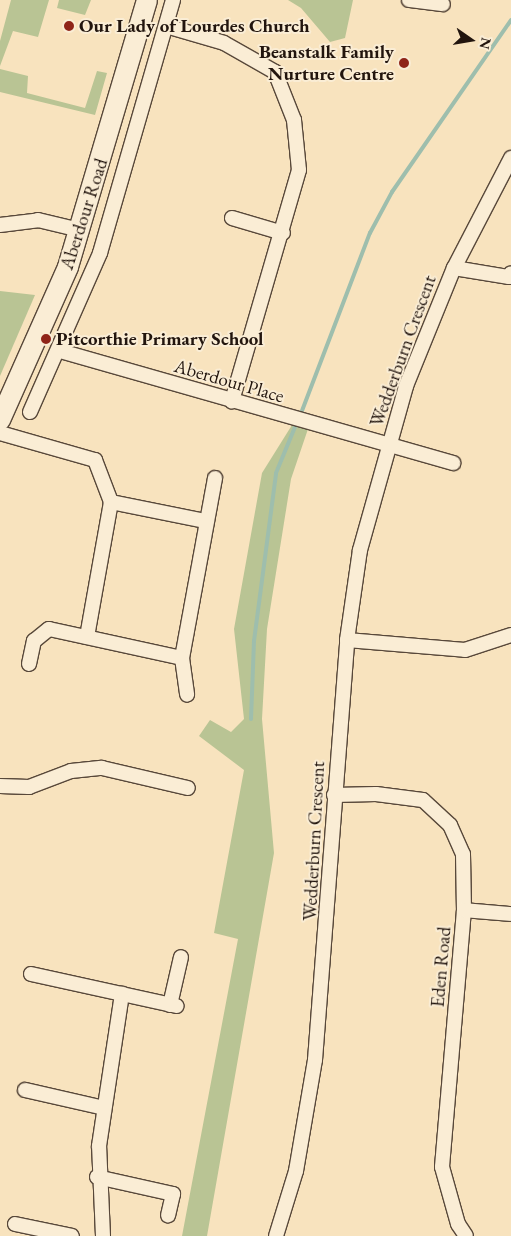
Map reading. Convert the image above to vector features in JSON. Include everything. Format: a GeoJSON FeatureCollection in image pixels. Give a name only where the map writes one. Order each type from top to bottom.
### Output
{"type":"FeatureCollection","features":[{"type":"Feature","properties":{"kind":"main road","name":"Aberdour Road"},"geometry":{"type":"LineString","coordinates":[[0,420],[52,308],[80,230],[148,0]]}},
{"type":"Feature","properties":{"kind":"street","name":"Aberdour Road"},"geometry":{"type":"LineString","coordinates":[[30,412],[60,351],[100,253],[173,0]]}},
{"type":"Feature","properties":{"kind":"street"},"geometry":{"type":"LineString","coordinates":[[408,0],[443,4]]}},
{"type":"Feature","properties":{"kind":"street"},"geometry":{"type":"LineString","coordinates":[[166,26],[224,43],[275,72],[294,120],[299,170],[283,233],[232,401]]}},
{"type":"Feature","properties":{"kind":"street","name":"Wedderburn Crescent"},"geometry":{"type":"LineString","coordinates":[[276,1236],[296,1171],[315,1060],[329,922],[334,796],[347,640],[360,550],[387,447],[406,386],[454,268],[509,167]]}},
{"type":"Feature","properties":{"kind":"street"},"geometry":{"type":"LineString","coordinates":[[232,218],[283,233]]}},
{"type":"Feature","properties":{"kind":"street"},"geometry":{"type":"LineString","coordinates":[[0,225],[31,220],[80,230]]}},
{"type":"Feature","properties":{"kind":"street","name":"Wedderburn Crescent"},"geometry":{"type":"LineString","coordinates":[[454,268],[509,277],[511,273]]}},
{"type":"Feature","properties":{"kind":"street","name":"Aberdour Place"},"geometry":{"type":"LineString","coordinates":[[60,351],[387,447]]}},
{"type":"Feature","properties":{"kind":"street"},"geometry":{"type":"LineString","coordinates":[[0,433],[95,460],[111,502],[87,637]]}},
{"type":"Feature","properties":{"kind":"street","name":"Wedderburn Crescent"},"geometry":{"type":"LineString","coordinates":[[387,447],[453,463]]}},
{"type":"Feature","properties":{"kind":"street"},"geometry":{"type":"LineString","coordinates":[[187,695],[182,658],[205,521],[215,478]]}},
{"type":"Feature","properties":{"kind":"street"},"geometry":{"type":"LineString","coordinates":[[111,502],[205,521]]}},
{"type":"Feature","properties":{"kind":"street"},"geometry":{"type":"LineString","coordinates":[[29,664],[34,641],[49,628],[182,658]]}},
{"type":"Feature","properties":{"kind":"street"},"geometry":{"type":"LineString","coordinates":[[347,640],[466,650],[511,635]]}},
{"type":"Feature","properties":{"kind":"street"},"geometry":{"type":"LineString","coordinates":[[0,786],[28,787],[71,771],[102,768],[188,788]]}},
{"type":"Feature","properties":{"kind":"street","name":"Eden Road"},"geometry":{"type":"LineString","coordinates":[[334,796],[376,794],[423,800],[450,825],[463,854],[464,910],[442,1167],[458,1224],[466,1236]]}},
{"type":"Feature","properties":{"kind":"street"},"geometry":{"type":"LineString","coordinates":[[464,910],[511,914]]}},
{"type":"Feature","properties":{"kind":"street"},"geometry":{"type":"LineString","coordinates":[[31,974],[174,1005],[181,957]]}},
{"type":"Feature","properties":{"kind":"street"},"geometry":{"type":"LineString","coordinates":[[103,1236],[98,1177],[104,1108],[122,994]]}},
{"type":"Feature","properties":{"kind":"street"},"geometry":{"type":"LineString","coordinates":[[25,1090],[104,1108]]}},
{"type":"Feature","properties":{"kind":"street"},"geometry":{"type":"LineString","coordinates":[[98,1177],[173,1194],[168,1215]]}},
{"type":"Feature","properties":{"kind":"street"},"geometry":{"type":"LineString","coordinates":[[15,1224],[72,1236]]}},
{"type":"Feature","properties":{"kind":"green space"},"geometry":{"type":"Polygon","coordinates":[[[11,0],[49,0],[38,37],[13,31],[0,66],[0,41],[11,0]]]}},
{"type":"Feature","properties":{"kind":"green space"},"geometry":{"type":"Polygon","coordinates":[[[59,0],[91,0],[85,15],[57,8],[59,0]]]}},
{"type":"Feature","properties":{"kind":"green space"},"geometry":{"type":"Polygon","coordinates":[[[288,0],[353,0],[345,38],[330,42],[301,8],[288,0]]]}},
{"type":"Feature","properties":{"kind":"green space"},"geometry":{"type":"Polygon","coordinates":[[[0,69],[28,76],[27,93],[85,108],[97,71],[107,73],[95,115],[0,92],[0,69]]]}},
{"type":"Feature","properties":{"kind":"green space"},"geometry":{"type":"Polygon","coordinates":[[[0,291],[35,295],[0,376],[0,291]]]}},
{"type":"Feature","properties":{"kind":"green space"},"geometry":{"type":"Polygon","coordinates":[[[292,425],[308,429],[291,479],[267,629],[262,719],[274,853],[207,1236],[182,1236],[238,939],[214,933],[244,770],[199,736],[210,720],[231,732],[244,719],[234,629],[262,473],[292,425]]]}},
{"type":"Feature","properties":{"kind":"waterway"},"geometry":{"type":"LineString","coordinates":[[300,416],[370,233],[392,192],[511,20]]}},
{"type":"Feature","properties":{"kind":"waterway"},"geometry":{"type":"LineString","coordinates":[[251,719],[254,641],[276,473],[297,422]]}},
{"type":"Feature","properties":{"kind":"place","name":"Our Lady of Lourdes Church"},"geometry":{"type":"Point","coordinates":[69,26]}},
{"type":"Feature","properties":{"kind":"place","name":"Beanstalk Family Nurture Centre"},"geometry":{"type":"Point","coordinates":[404,63]}},
{"type":"Feature","properties":{"kind":"place","name":"Pitcorthie Primary School"},"geometry":{"type":"Point","coordinates":[46,339]}}]}
